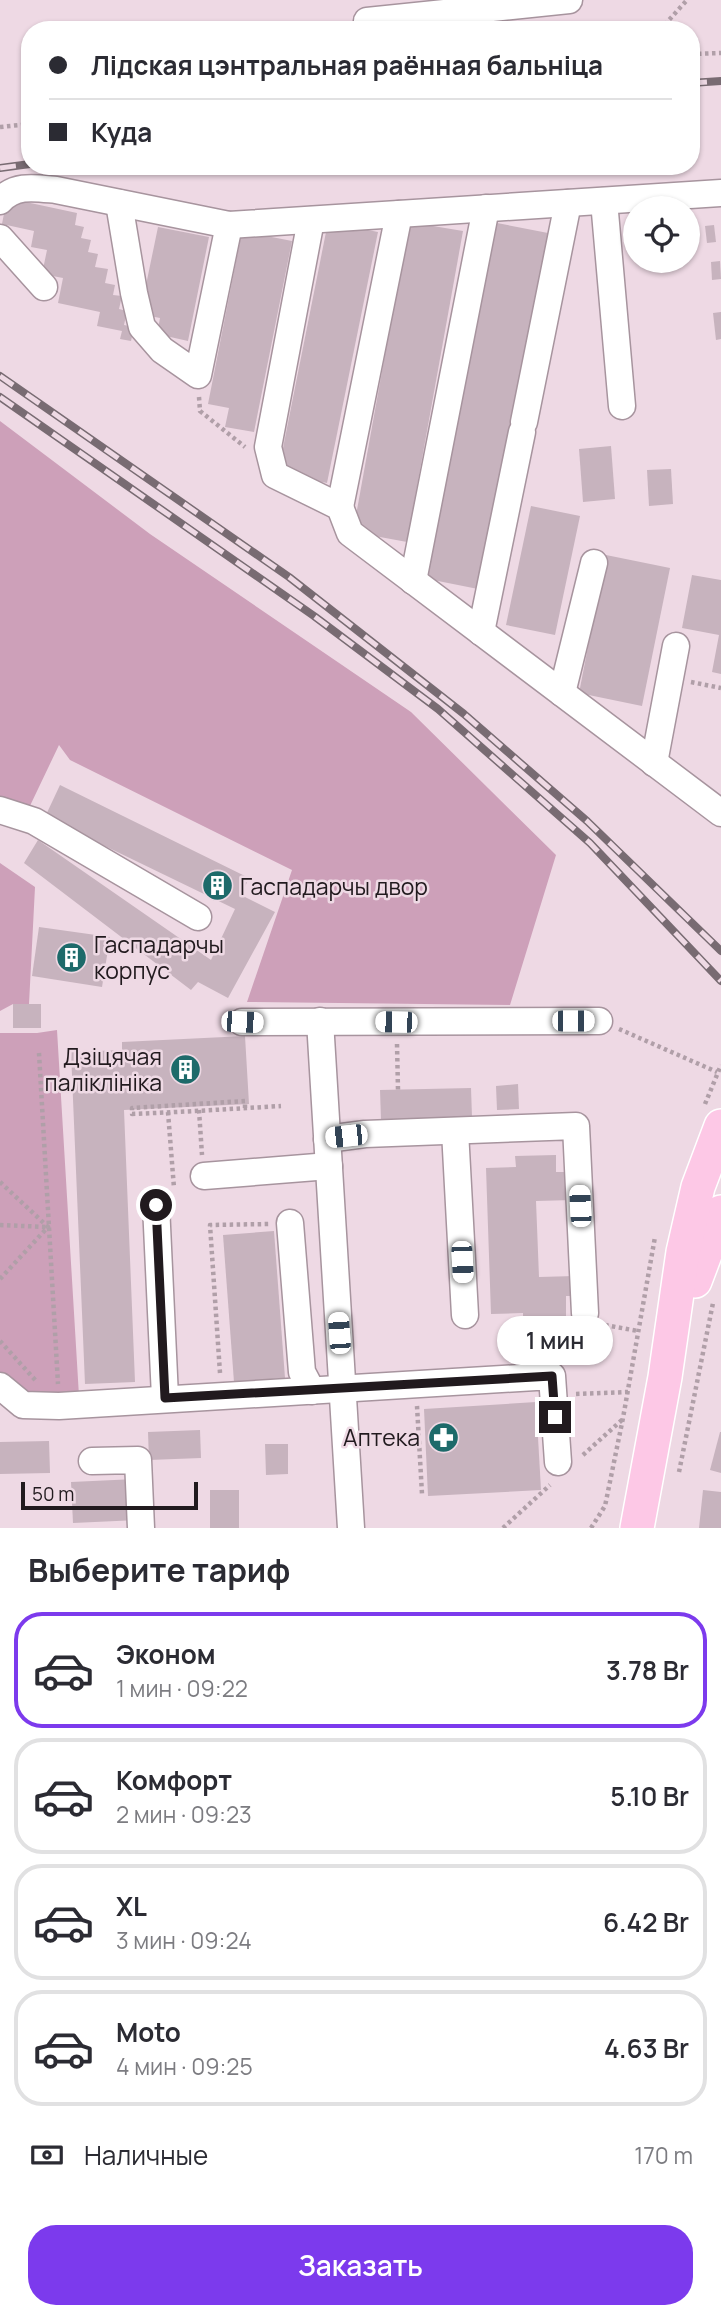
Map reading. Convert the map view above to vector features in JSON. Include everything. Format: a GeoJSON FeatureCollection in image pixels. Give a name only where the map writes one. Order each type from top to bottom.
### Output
{"type":"FeatureCollection","features":[{"type":"Feature","properties":{"kind":"main road"},"geometry":{"type":"LineString","coordinates":[[637,1528],[665,1377],[683,1252],[698,1187],[721,1126]]}},
{"type":"Feature","properties":{"kind":"main road"},"geometry":{"type":"LineString","coordinates":[[665,1377],[702,1261],[721,1212]]}},
{"type":"Feature","properties":{"kind":"street"},"geometry":{"type":"LineString","coordinates":[[366,21],[569,0]]}},
{"type":"Feature","properties":{"kind":"street"},"geometry":{"type":"LineString","coordinates":[[0,201],[8,192],[29,188],[56,190],[229,225],[721,193]]}},
{"type":"Feature","properties":{"kind":"street"},"geometry":{"type":"LineString","coordinates":[[604,201],[622,406]]}},
{"type":"Feature","properties":{"kind":"street"},"geometry":{"type":"LineString","coordinates":[[119,203],[142,327],[162,350],[198,375],[229,225]]}},
{"type":"Feature","properties":{"kind":"street"},"geometry":{"type":"LineString","coordinates":[[481,632],[568,203]]}},
{"type":"Feature","properties":{"kind":"street"},"geometry":{"type":"LineString","coordinates":[[413,581],[486,208]]}},
{"type":"Feature","properties":{"kind":"street"},"geometry":{"type":"LineString","coordinates":[[399,214],[340,507],[350,533],[721,813]]}},
{"type":"Feature","properties":{"kind":"street"},"geometry":{"type":"LineString","coordinates":[[312,220],[268,447],[275,475],[340,507]]}},
{"type":"Feature","properties":{"kind":"street"},"geometry":{"type":"LineString","coordinates":[[0,238],[44,287]]}},
{"type":"Feature","properties":{"kind":"street"},"geometry":{"type":"LineString","coordinates":[[562,693],[594,563]]}},
{"type":"Feature","properties":{"kind":"street"},"geometry":{"type":"LineString","coordinates":[[654,763],[676,646]]}},
{"type":"Feature","properties":{"kind":"street"},"geometry":{"type":"LineString","coordinates":[[0,810],[34,821],[198,917]]}},
{"type":"Feature","properties":{"kind":"street"},"geometry":{"type":"LineString","coordinates":[[320,1021],[351,1528]]}},
{"type":"Feature","properties":{"kind":"street"},"geometry":{"type":"LineString","coordinates":[[242,1022],[599,1021]]}},
{"type":"Feature","properties":{"kind":"street"},"geometry":{"type":"LineString","coordinates":[[327,1139],[455,1130],[576,1126],[586,1313]]}},
{"type":"Feature","properties":{"kind":"street"},"geometry":{"type":"LineString","coordinates":[[455,1130],[465,1315]]}},
{"type":"Feature","properties":{"kind":"street"},"geometry":{"type":"LineString","coordinates":[[204,1176],[329,1166]]}},
{"type":"Feature","properties":{"kind":"street"},"geometry":{"type":"LineString","coordinates":[[165,1202],[165,1398]]}},
{"type":"Feature","properties":{"kind":"street"},"geometry":{"type":"LineString","coordinates":[[290,1223],[302,1372],[312,1391]]}},
{"type":"Feature","properties":{"kind":"street"},"geometry":{"type":"LineString","coordinates":[[0,1386],[23,1405],[59,1406],[552,1376],[558,1462]]}},
{"type":"Feature","properties":{"kind":"street"},"geometry":{"type":"LineString","coordinates":[[92,1461],[138,1460],[141,1528]]}},
{"type":"Feature","properties":{"kind":"path"},"geometry":{"type":"LineString","coordinates":[[668,21],[687,0]]}},
{"type":"Feature","properties":{"kind":"path"},"geometry":{"type":"LineString","coordinates":[[700,54],[721,53]]}},
{"type":"Feature","properties":{"kind":"path"},"geometry":{"type":"LineString","coordinates":[[0,127],[21,125]]}},
{"type":"Feature","properties":{"kind":"path"},"geometry":{"type":"LineString","coordinates":[[198,375],[200,411],[242,447],[268,447]]}},
{"type":"Feature","properties":{"kind":"path"},"geometry":{"type":"LineString","coordinates":[[599,1021],[717,1072]]}},
{"type":"Feature","properties":{"kind":"path"},"geometry":{"type":"LineString","coordinates":[[396,1022],[398,1090]]}},
{"type":"Feature","properties":{"kind":"path"},"geometry":{"type":"LineString","coordinates":[[39,1053],[59,1406]]}},
{"type":"Feature","properties":{"kind":"path"},"geometry":{"type":"LineString","coordinates":[[246,1108],[245,1101],[187,1104],[132,1108],[132,1114],[246,1108],[281,1106]]}},
{"type":"Feature","properties":{"kind":"path"},"geometry":{"type":"LineString","coordinates":[[187,1104],[187,1111]]}},
{"type":"Feature","properties":{"kind":"path"},"geometry":{"type":"LineString","coordinates":[[165,1202],[168,1112]]}},
{"type":"Feature","properties":{"kind":"path"},"geometry":{"type":"LineString","coordinates":[[0,1182],[48,1227]]}},
{"type":"Feature","properties":{"kind":"path"},"geometry":{"type":"LineString","coordinates":[[222,1395],[210,1225],[290,1223]]}},
{"type":"Feature","properties":{"kind":"path"},"geometry":{"type":"LineString","coordinates":[[0,1225],[48,1227]]}},
{"type":"Feature","properties":{"kind":"path"},"geometry":{"type":"LineString","coordinates":[[0,1279],[48,1227]]}},
{"type":"Feature","properties":{"kind":"path"},"geometry":{"type":"LineString","coordinates":[[678,1474],[714,1300]]}},
{"type":"Feature","properties":{"kind":"path"},"geometry":{"type":"LineString","coordinates":[[586,1313],[600,1325],[638,1331]]}},
{"type":"Feature","properties":{"kind":"path"},"geometry":{"type":"LineString","coordinates":[[0,1341],[59,1406]]}},
{"type":"Feature","properties":{"kind":"path"},"geometry":{"type":"LineString","coordinates":[[416,1384],[421,1414],[422,1494]]}},
{"type":"Feature","properties":{"kind":"path"},"geometry":{"type":"LineString","coordinates":[[553,1394],[628,1392]]}},
{"type":"Feature","properties":{"kind":"path"},"geometry":{"type":"LineString","coordinates":[[584,1528],[591,1526],[605,1506],[623,1418]]}},
{"type":"Feature","properties":{"kind":"shaded area"},"geometry":{"type":"Polygon","coordinates":[[[0,421],[150,534],[411,712],[556,855],[510,1005],[247,1002],[292,870],[70,760],[59,745],[28,810],[0,801],[0,421]]]}},
{"type":"Feature","properties":{"kind":"shaded area"},"geometry":{"type":"Polygon","coordinates":[[[0,863],[35,887],[29,1004],[13,1004],[0,1011],[0,863]]]}},
{"type":"Feature","properties":{"kind":"shaded area"},"geometry":{"type":"Polygon","coordinates":[[[57,1030],[79,1396],[24,1399],[0,1374],[0,1033],[57,1030]]]}},
{"type":"Feature","properties":{"kind":"building"},"geometry":{"type":"Polygon","coordinates":[[[7,198],[77,213],[75,225],[84,227],[81,238],[91,240],[88,252],[98,254],[95,267],[108,269],[105,283],[115,285],[113,295],[122,296],[119,309],[127,311],[124,325],[134,327],[131,341],[120,339],[122,331],[97,326],[100,312],[58,303],[63,278],[42,274],[47,250],[31,247],[34,231],[2,224],[7,198]]]}},
{"type":"Feature","properties":{"kind":"building"},"geometry":{"type":"Polygon","coordinates":[[[328,222],[378,232],[327,483],[278,473],[328,222]]]}},
{"type":"Feature","properties":{"kind":"building"},"geometry":{"type":"Polygon","coordinates":[[[409,222],[463,231],[407,542],[353,532],[409,222]]]}},
{"type":"Feature","properties":{"kind":"building"},"geometry":{"type":"Polygon","coordinates":[[[492,222],[548,233],[478,589],[423,578],[492,222]]]}},
{"type":"Feature","properties":{"kind":"building"},"geometry":{"type":"Polygon","coordinates":[[[714,225],[716,242],[707,243],[705,226],[714,225]]]}},
{"type":"Feature","properties":{"kind":"building"},"geometry":{"type":"Polygon","coordinates":[[[158,227],[209,237],[188,341],[157,334],[160,318],[140,314],[158,227]]]}},
{"type":"Feature","properties":{"kind":"building"},"geometry":{"type":"Polygon","coordinates":[[[242,231],[292,241],[254,432],[225,427],[229,408],[208,404],[242,231]]]}},
{"type":"Feature","properties":{"kind":"building"},"geometry":{"type":"Polygon","coordinates":[[[720,261],[721,279],[712,280],[711,262],[720,261]]]}},
{"type":"Feature","properties":{"kind":"building"},"geometry":{"type":"Polygon","coordinates":[[[721,312],[721,339],[716,340],[713,313],[721,312]]]}},
{"type":"Feature","properties":{"kind":"building"},"geometry":{"type":"Polygon","coordinates":[[[611,446],[615,499],[583,502],[579,449],[611,446]]]}},
{"type":"Feature","properties":{"kind":"building"},"geometry":{"type":"Polygon","coordinates":[[[671,469],[673,504],[649,506],[647,470],[671,469]]]}},
{"type":"Feature","properties":{"kind":"building"},"geometry":{"type":"Polygon","coordinates":[[[531,506],[580,516],[555,635],[506,625],[531,506]]]}},
{"type":"Feature","properties":{"kind":"building"},"geometry":{"type":"Polygon","coordinates":[[[606,555],[670,568],[642,706],[579,693],[606,555]]]}},
{"type":"Feature","properties":{"kind":"building"},"geometry":{"type":"Polygon","coordinates":[[[692,575],[721,580],[721,674],[712,672],[719,635],[682,628],[692,575]]]}},
{"type":"Feature","properties":{"kind":"building","name":"Гаспадарчы двор"},"geometry":{"type":"Polygon","coordinates":[[[60,785],[249,878],[241,895],[275,912],[228,998],[198,982],[191,990],[24,863],[38,840],[211,960],[235,909],[45,817],[60,785]]]}},
{"type":"Feature","properties":{"kind":"building","name":"Гаспадарчы корпус"},"geometry":{"type":"Polygon","coordinates":[[[39,927],[110,937],[102,987],[32,976],[39,927]]]}},
{"type":"Feature","properties":{"kind":"building"},"geometry":{"type":"Polygon","coordinates":[[[13,1004],[41,1004],[41,1028],[13,1028],[13,1004]]]}},
{"type":"Feature","properties":{"kind":"building"},"geometry":{"type":"Polygon","coordinates":[[[245,1036],[249,1104],[124,1110],[135,1382],[85,1384],[71,1052],[122,1050],[122,1042],[245,1036]]]}},
{"type":"Feature","properties":{"kind":"building"},"geometry":{"type":"Polygon","coordinates":[[[518,1084],[519,1109],[497,1110],[496,1086],[518,1084]]]}},
{"type":"Feature","properties":{"kind":"building"},"geometry":{"type":"Polygon","coordinates":[[[471,1088],[472,1117],[381,1120],[380,1090],[471,1088]]]}},
{"type":"Feature","properties":{"kind":"building"},"geometry":{"type":"Polygon","coordinates":[[[556,1155],[556,1172],[572,1172],[573,1200],[536,1201],[539,1277],[575,1276],[576,1296],[566,1296],[566,1316],[523,1317],[523,1313],[491,1314],[486,1168],[516,1167],[515,1156],[556,1155]]]}},
{"type":"Feature","properties":{"kind":"building"},"geometry":{"type":"Polygon","coordinates":[[[274,1231],[285,1378],[234,1382],[223,1235],[274,1231]]]}},
{"type":"Feature","properties":{"kind":"building"},"geometry":{"type":"Polygon","coordinates":[[[536,1402],[541,1490],[428,1496],[424,1409],[536,1402]]]}},
{"type":"Feature","properties":{"kind":"building"},"geometry":{"type":"Polygon","coordinates":[[[200,1430],[201,1458],[149,1460],[148,1432],[200,1430]]]}},
{"type":"Feature","properties":{"kind":"building"},"geometry":{"type":"Polygon","coordinates":[[[721,1432],[721,1473],[710,1470],[721,1432]]]}},
{"type":"Feature","properties":{"kind":"building"},"geometry":{"type":"Polygon","coordinates":[[[49,1441],[50,1473],[0,1474],[0,1442],[49,1441]]]}},
{"type":"Feature","properties":{"kind":"building"},"geometry":{"type":"Polygon","coordinates":[[[265,1444],[288,1444],[288,1474],[266,1475],[265,1444]]]}},
{"type":"Feature","properties":{"kind":"building"},"geometry":{"type":"Polygon","coordinates":[[[136,1479],[138,1520],[73,1523],[71,1482],[136,1479]]]}},
{"type":"Feature","properties":{"kind":"building"},"geometry":{"type":"Polygon","coordinates":[[[210,1490],[239,1490],[239,1528],[210,1528],[210,1490]]]}},
{"type":"Feature","properties":{"kind":"building"},"geometry":{"type":"Polygon","coordinates":[[[703,1490],[721,1492],[721,1528],[699,1528],[703,1490]]]}},
{"type":"Feature","properties":{"kind":"railway"},"geometry":{"type":"LineString","coordinates":[[700,82],[721,81]]}},
{"type":"Feature","properties":{"kind":"railway"},"geometry":{"type":"LineString","coordinates":[[0,168],[21,165]]}},
{"type":"Feature","properties":{"kind":"railway"},"geometry":{"type":"LineString","coordinates":[[0,376],[289,577],[464,714],[587,821],[721,951]]}},
{"type":"Feature","properties":{"kind":"railway"},"geometry":{"type":"LineString","coordinates":[[0,397],[314,616],[438,709],[590,843],[721,981]]}},
{"type":"Feature","properties":{"kind":"place","name":"Гаспадарчы двор"},"geometry":{"type":"Point","coordinates":[217,886]}},
{"type":"Feature","properties":{"kind":"place","name":"Гаспадарчы корпус"},"geometry":{"type":"Point","coordinates":[71,957]}},
{"type":"Feature","properties":{"kind":"place","name":"Дзіцячая паліклініка"},"geometry":{"type":"Point","coordinates":[185,1069]}},
{"type":"Feature","properties":{"kind":"place","name":"Аптека"},"geometry":{"type":"Point","coordinates":[443,1437]}},
{"type":"Feature","properties":{"kind":"route"},"geometry":{"type":"LineString","coordinates":[[156,1205],[165,1398],[552,1376],[555,1417]]}}]}
